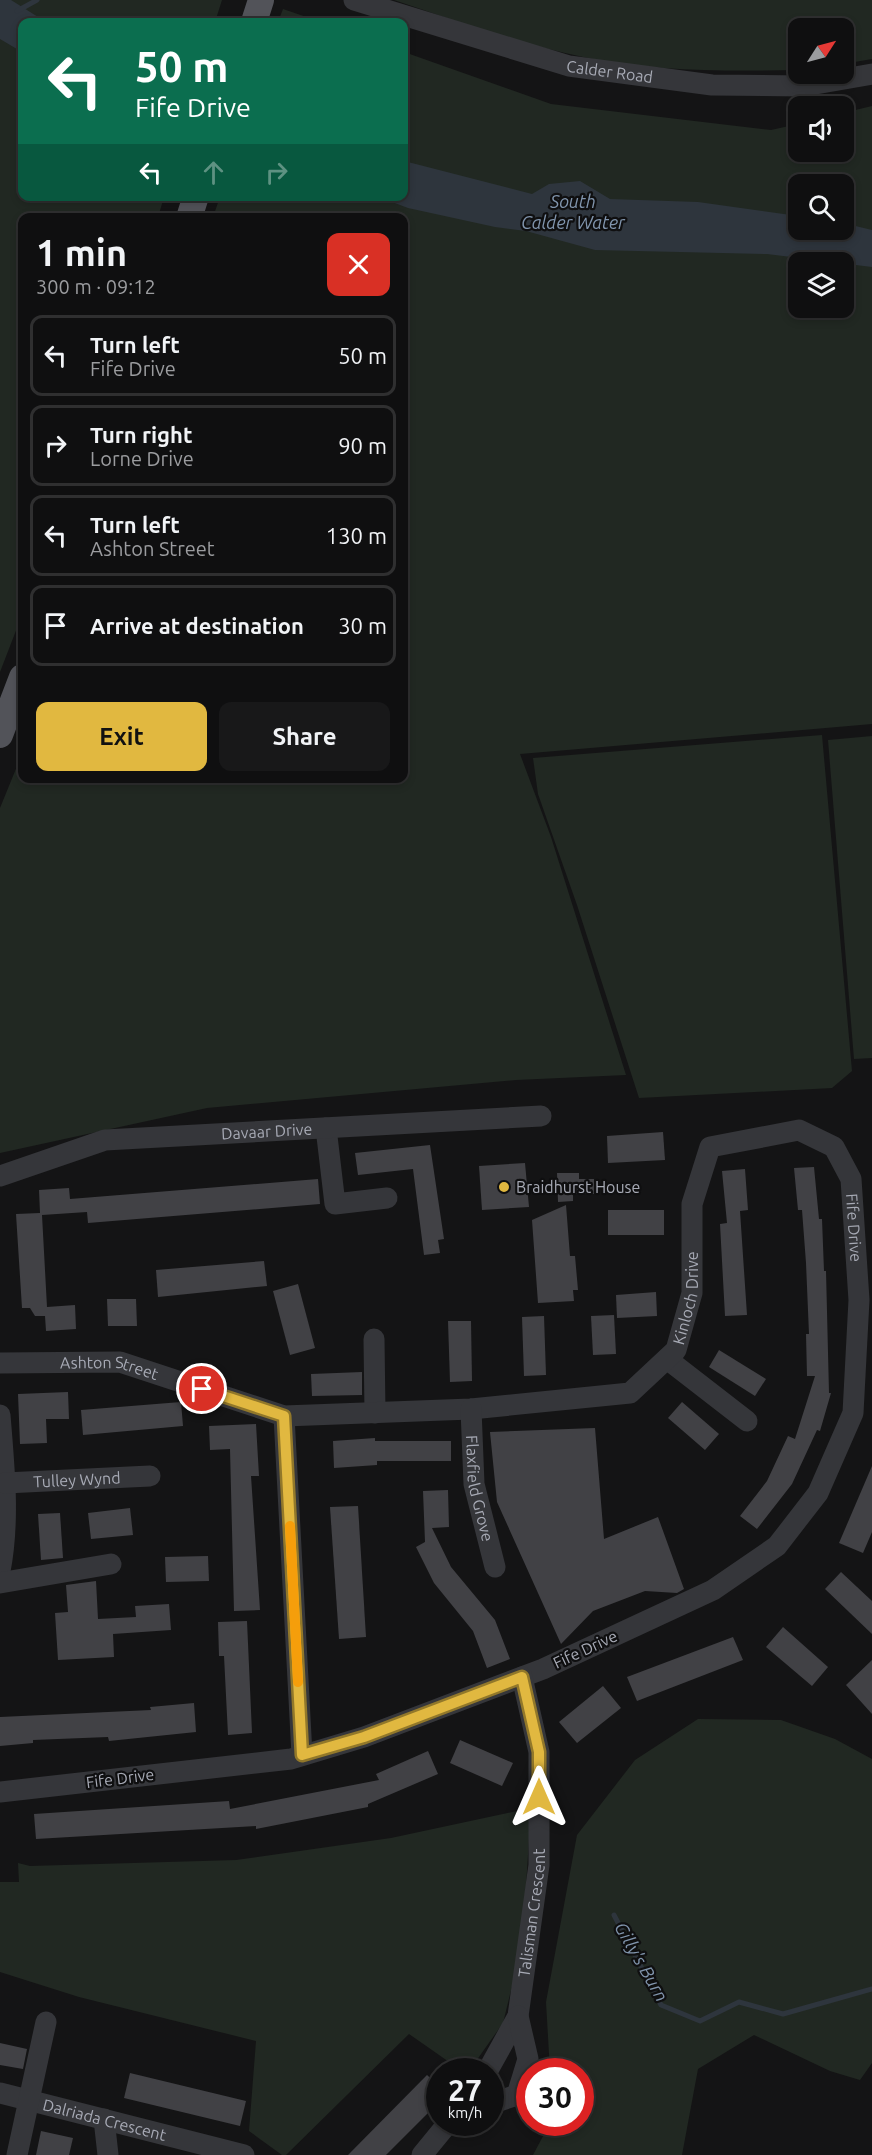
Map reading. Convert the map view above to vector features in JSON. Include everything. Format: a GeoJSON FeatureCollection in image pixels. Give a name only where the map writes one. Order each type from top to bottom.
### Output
{"type":"FeatureCollection","features":[{"type":"Feature","properties":{"kind":"main road"},"geometry":{"type":"LineString","coordinates":[[0,735],[18,688]]}},
{"type":"Feature","properties":{"kind":"street","name":"Calder Road"},"geometry":{"type":"LineString","coordinates":[[354,0],[569,66],[712,85],[804,86],[872,74]]}},
{"type":"Feature","properties":{"kind":"street","name":"Davaar Drive"},"geometry":{"type":"LineString","coordinates":[[0,1176],[105,1140],[540,1116]]}},
{"type":"Feature","properties":{"kind":"street"},"geometry":{"type":"LineString","coordinates":[[326,1128],[335,1204],[387,1198]]}},
{"type":"Feature","properties":{"kind":"street","name":"Kinloch Drive"},"geometry":{"type":"LineString","coordinates":[[284,1416],[471,1409],[630,1393],[676,1350],[692,1293],[692,1204],[710,1147],[799,1130],[834,1147],[850,1179]]}},
{"type":"Feature","properties":{"kind":"street","name":"Fife Drive"},"geometry":{"type":"LineString","coordinates":[[0,1792],[302,1755],[364,1737],[522,1677],[668,1611],[713,1590],[777,1546],[818,1493],[853,1413],[859,1300],[850,1179]]}},
{"type":"Feature","properties":{"kind":"street"},"geometry":{"type":"LineString","coordinates":[[374,1339],[375,1413]]}},
{"type":"Feature","properties":{"kind":"street"},"geometry":{"type":"LineString","coordinates":[[667,1359],[747,1421]]}},
{"type":"Feature","properties":{"kind":"street","name":"Ashton Street"},"geometry":{"type":"LineString","coordinates":[[0,1363],[120,1362],[284,1416]]}},
{"type":"Feature","properties":{"kind":"street","name":"Flaxfield Grove"},"geometry":{"type":"LineString","coordinates":[[471,1409],[474,1484],[495,1566]]}},
{"type":"Feature","properties":{"kind":"street"},"geometry":{"type":"LineString","coordinates":[[0,1415],[5,1483],[4,1550],[0,1571]]}},
{"type":"Feature","properties":{"kind":"street"},"geometry":{"type":"LineString","coordinates":[[284,1416],[302,1755]]}},
{"type":"Feature","properties":{"kind":"street","name":"Tulley Wynd"},"geometry":{"type":"LineString","coordinates":[[5,1483],[150,1476]]}},
{"type":"Feature","properties":{"kind":"street"},"geometry":{"type":"LineString","coordinates":[[0,1583],[111,1564]]}},
{"type":"Feature","properties":{"kind":"street","name":"Talisman Crescent"},"geometry":{"type":"LineString","coordinates":[[495,2058],[518,2016],[539,1865],[539,1752],[522,1677]]}},
{"type":"Feature","properties":{"kind":"street"},"geometry":{"type":"LineString","coordinates":[[504,2099],[517,2095],[528,2059],[518,2016]]}},
{"type":"Feature","properties":{"kind":"street"},"geometry":{"type":"LineString","coordinates":[[17,2155],[46,2022]]}},
{"type":"Feature","properties":{"kind":"street","name":"Dalriada Crescent"},"geometry":{"type":"LineString","coordinates":[[0,2093],[244,2155]]}},
{"type":"Feature","properties":{"kind":"street"},"geometry":{"type":"LineString","coordinates":[[104,2119],[108,2155]]}},
{"type":"Feature","properties":{"kind":"street"},"geometry":{"type":"LineString","coordinates":[[422,2155],[437,2136]]}},
{"type":"Feature","properties":{"kind":"shaded area"},"geometry":{"type":"Polygon","coordinates":[[[0,0],[222,0],[216,18],[18,18],[18,201],[163,201],[159,213],[18,213],[18,625],[0,672],[0,0]]]}},
{"type":"Feature","properties":{"kind":"shaded area"},"geometry":{"type":"Polygon","coordinates":[[[394,0],[872,0],[872,59],[854,62],[854,18],[788,18],[788,70],[717,70],[636,66],[535,46],[394,0]]]}},
{"type":"Feature","properties":{"kind":"shaded area"},"geometry":{"type":"Polygon","coordinates":[[[283,9],[309,18],[280,18],[283,9]]]}},
{"type":"Feature","properties":{"kind":"shaded area"},"geometry":{"type":"Polygon","coordinates":[[[408,53],[551,104],[771,130],[788,126],[788,162],[854,162],[854,110],[872,106],[872,724],[520,754],[551,837],[626,1075],[516,1080],[207,1108],[0,1153],[0,808],[18,764],[18,783],[408,783],[408,213],[214,213],[219,201],[408,201],[408,53]]]}},
{"type":"Feature","properties":{"kind":"shaded area"},"geometry":{"type":"Polygon","coordinates":[[[822,735],[852,1071],[832,1088],[639,1098],[577,905],[538,794],[533,758],[822,735]]]}},
{"type":"Feature","properties":{"kind":"shaded area"},"geometry":{"type":"Polygon","coordinates":[[[872,736],[872,1058],[854,1059],[828,740],[872,736]]]}},
{"type":"Feature","properties":{"kind":"shaded area"},"geometry":{"type":"Polygon","coordinates":[[[698,1719],[781,1720],[835,1739],[872,1759],[872,2063],[860,2080],[830,2071],[754,2035],[698,2069],[682,2155],[533,2155],[543,2136],[594,2136],[594,2058],[549,2058],[546,2002],[577,1835],[635,1760],[698,1719]]]}},
{"type":"Feature","properties":{"kind":"shaded area"},"geometry":{"type":"Polygon","coordinates":[[[531,1808],[526,1886],[516,1970],[503,2023],[478,2058],[443,2058],[409,2034],[286,2155],[282,2155],[249,2131],[256,2041],[79,1997],[0,1972],[0,1882],[19,1882],[18,1863],[30,1866],[236,1860],[391,1838],[531,1808]]]}},
{"type":"Feature","properties":{"kind":"water"},"geometry":{"type":"Polygon","coordinates":[[[0,0],[11,0],[40,18],[18,18],[18,50],[0,39],[0,0]]]}},
{"type":"Feature","properties":{"kind":"water","name":"South Calder Water"},"geometry":{"type":"Polygon","coordinates":[[[408,162],[532,194],[549,184],[580,181],[610,199],[698,202],[788,215],[788,240],[854,240],[854,226],[872,230],[872,267],[854,265],[854,252],[788,252],[788,257],[767,254],[595,250],[526,231],[495,227],[408,208],[390,201],[408,201],[408,162]]]}},
{"type":"Feature","properties":{"kind":"building"},"geometry":{"type":"Polygon","coordinates":[[[663,1132],[665,1160],[608,1163],[607,1136],[663,1132]]]}},
{"type":"Feature","properties":{"kind":"building"},"geometry":{"type":"Polygon","coordinates":[[[430,1145],[444,1239],[438,1240],[440,1253],[424,1255],[413,1169],[358,1175],[355,1153],[430,1145]]]}},
{"type":"Feature","properties":{"kind":"building","name":"Braidhurst House"},"geometry":{"type":"Polygon","coordinates":[[[525,1163],[529,1207],[482,1210],[479,1166],[525,1163]]]}},
{"type":"Feature","properties":{"kind":"building"},"geometry":{"type":"Polygon","coordinates":[[[814,1167],[819,1219],[822,1219],[824,1271],[826,1271],[829,1393],[831,1393],[820,1431],[817,1430],[792,1484],[757,1529],[740,1516],[767,1481],[788,1436],[795,1439],[815,1376],[807,1376],[806,1334],[809,1334],[806,1263],[802,1210],[798,1210],[794,1168],[814,1167]]]}},
{"type":"Feature","properties":{"kind":"building"},"geometry":{"type":"Polygon","coordinates":[[[745,1169],[748,1210],[740,1211],[747,1315],[725,1316],[720,1224],[727,1223],[722,1171],[745,1169]]]}},
{"type":"Feature","properties":{"kind":"building"},"geometry":{"type":"Polygon","coordinates":[[[557,1173],[579,1173],[579,1179],[594,1179],[594,1194],[573,1194],[573,1201],[558,1202],[557,1173]]]}},
{"type":"Feature","properties":{"kind":"building"},"geometry":{"type":"Polygon","coordinates":[[[318,1179],[320,1204],[88,1223],[87,1212],[42,1215],[47,1307],[75,1305],[76,1329],[46,1331],[45,1316],[35,1316],[30,1308],[22,1308],[16,1214],[40,1213],[39,1190],[69,1188],[70,1199],[318,1179]]]}},
{"type":"Feature","properties":{"kind":"building"},"geometry":{"type":"Polygon","coordinates":[[[566,1205],[570,1256],[575,1256],[578,1290],[573,1290],[574,1301],[538,1303],[532,1220],[566,1205]]]}},
{"type":"Feature","properties":{"kind":"building"},"geometry":{"type":"Polygon","coordinates":[[[608,1210],[664,1210],[664,1235],[608,1235],[608,1210]]]}},
{"type":"Feature","properties":{"kind":"building"},"geometry":{"type":"Polygon","coordinates":[[[264,1261],[267,1286],[158,1297],[156,1270],[264,1261]]]}},
{"type":"Feature","properties":{"kind":"building"},"geometry":{"type":"Polygon","coordinates":[[[298,1284],[315,1348],[290,1355],[273,1291],[298,1284]]]}},
{"type":"Feature","properties":{"kind":"building"},"geometry":{"type":"Polygon","coordinates":[[[656,1292],[657,1316],[617,1318],[616,1295],[656,1292]]]}},
{"type":"Feature","properties":{"kind":"building"},"geometry":{"type":"Polygon","coordinates":[[[107,1299],[136,1299],[137,1326],[108,1326],[107,1299]]]}},
{"type":"Feature","properties":{"kind":"building"},"geometry":{"type":"Polygon","coordinates":[[[614,1315],[616,1354],[593,1355],[591,1316],[614,1315]]]}},
{"type":"Feature","properties":{"kind":"building"},"geometry":{"type":"Polygon","coordinates":[[[544,1316],[546,1375],[524,1376],[522,1317],[544,1316]]]}},
{"type":"Feature","properties":{"kind":"building"},"geometry":{"type":"Polygon","coordinates":[[[448,1321],[471,1321],[472,1381],[450,1382],[448,1321]]]}},
{"type":"Feature","properties":{"kind":"building"},"geometry":{"type":"Polygon","coordinates":[[[719,1350],[766,1379],[755,1396],[709,1367],[719,1350]]]}},
{"type":"Feature","properties":{"kind":"building"},"geometry":{"type":"Polygon","coordinates":[[[362,1372],[362,1395],[312,1396],[311,1374],[362,1372]]]}},
{"type":"Feature","properties":{"kind":"building"},"geometry":{"type":"Polygon","coordinates":[[[68,1392],[69,1419],[46,1419],[47,1443],[20,1444],[18,1394],[68,1392]]]}},
{"type":"Feature","properties":{"kind":"building"},"geometry":{"type":"Polygon","coordinates":[[[181,1402],[183,1426],[83,1435],[81,1410],[181,1402]]]}},
{"type":"Feature","properties":{"kind":"building"},"geometry":{"type":"Polygon","coordinates":[[[682,1402],[719,1434],[705,1450],[668,1418],[682,1402]]]}},
{"type":"Feature","properties":{"kind":"building"},"geometry":{"type":"Polygon","coordinates":[[[256,1424],[259,1476],[251,1476],[260,1610],[234,1611],[230,1449],[210,1450],[209,1426],[256,1424]]]}},
{"type":"Feature","properties":{"kind":"building"},"geometry":{"type":"Polygon","coordinates":[[[595,1428],[604,1539],[658,1517],[684,1589],[677,1593],[645,1591],[593,1611],[561,1644],[497,1502],[490,1432],[595,1428]]]}},
{"type":"Feature","properties":{"kind":"building"},"geometry":{"type":"Polygon","coordinates":[[[375,1438],[375,1441],[451,1441],[451,1461],[377,1461],[377,1465],[334,1468],[333,1441],[375,1438]]]}},
{"type":"Feature","properties":{"kind":"building"},"geometry":{"type":"Polygon","coordinates":[[[872,1466],[872,1532],[863,1553],[839,1543],[872,1466]]]}},
{"type":"Feature","properties":{"kind":"building"},"geometry":{"type":"Polygon","coordinates":[[[448,1490],[449,1527],[432,1528],[451,1567],[495,1620],[510,1659],[487,1668],[473,1631],[434,1583],[416,1547],[425,1542],[423,1491],[448,1490]]]}},
{"type":"Feature","properties":{"kind":"building"},"geometry":{"type":"Polygon","coordinates":[[[358,1506],[366,1637],[339,1639],[330,1507],[358,1506]]]}},
{"type":"Feature","properties":{"kind":"building"},"geometry":{"type":"Polygon","coordinates":[[[130,1508],[133,1535],[91,1539],[88,1513],[130,1508]]]}},
{"type":"Feature","properties":{"kind":"building"},"geometry":{"type":"Polygon","coordinates":[[[60,1513],[63,1558],[41,1560],[38,1514],[60,1513]]]}},
{"type":"Feature","properties":{"kind":"building"},"geometry":{"type":"Polygon","coordinates":[[[208,1556],[209,1581],[166,1582],[165,1557],[208,1556]]]}},
{"type":"Feature","properties":{"kind":"building"},"geometry":{"type":"Polygon","coordinates":[[[841,1572],[872,1601],[872,1634],[825,1589],[841,1572]]]}},
{"type":"Feature","properties":{"kind":"building"},"geometry":{"type":"Polygon","coordinates":[[[96,1581],[98,1619],[136,1617],[135,1606],[169,1604],[171,1630],[113,1634],[114,1657],[58,1660],[55,1613],[68,1612],[66,1585],[96,1581]]]}},
{"type":"Feature","properties":{"kind":"building"},"geometry":{"type":"Polygon","coordinates":[[[247,1621],[252,1733],[228,1735],[224,1656],[219,1656],[218,1622],[247,1621]]]}},
{"type":"Feature","properties":{"kind":"building"},"geometry":{"type":"Polygon","coordinates":[[[783,1627],[828,1667],[812,1686],[766,1647],[783,1627]]]}},
{"type":"Feature","properties":{"kind":"building"},"geometry":{"type":"Polygon","coordinates":[[[733,1637],[743,1660],[637,1701],[627,1677],[733,1637]]]}},
{"type":"Feature","properties":{"kind":"building"},"geometry":{"type":"Polygon","coordinates":[[[872,1660],[872,1714],[846,1685],[872,1660]]]}},
{"type":"Feature","properties":{"kind":"building"},"geometry":{"type":"Polygon","coordinates":[[[603,1686],[621,1708],[577,1743],[559,1722],[603,1686]]]}},
{"type":"Feature","properties":{"kind":"building"},"geometry":{"type":"Polygon","coordinates":[[[194,1703],[196,1732],[109,1741],[108,1737],[33,1740],[33,1743],[0,1746],[0,1717],[151,1710],[150,1707],[194,1703]]]}},
{"type":"Feature","properties":{"kind":"building"},"geometry":{"type":"Polygon","coordinates":[[[460,1740],[513,1763],[502,1786],[450,1763],[460,1740]]]}},
{"type":"Feature","properties":{"kind":"building"},"geometry":{"type":"Polygon","coordinates":[[[428,1751],[438,1774],[368,1804],[368,1807],[256,1829],[256,1826],[36,1839],[34,1814],[229,1801],[230,1809],[379,1780],[376,1774],[428,1751]]]}},
{"type":"Feature","properties":{"kind":"building"},"geometry":{"type":"Polygon","coordinates":[[[0,2043],[27,2049],[23,2069],[0,2065],[0,2043]]]}},
{"type":"Feature","properties":{"kind":"building"},"geometry":{"type":"Polygon","coordinates":[[[130,2073],[246,2101],[240,2126],[124,2098],[130,2073]]]}},
{"type":"Feature","properties":{"kind":"building"},"geometry":{"type":"Polygon","coordinates":[[[426,2076],[426,2115],[386,2155],[348,2155],[426,2076]]]}},
{"type":"Feature","properties":{"kind":"building"},"geometry":{"type":"Polygon","coordinates":[[[41,2131],[73,2138],[69,2155],[36,2155],[41,2131]]]}},
{"type":"Feature","properties":{"kind":"waterway"},"geometry":{"type":"LineString","coordinates":[[17,11],[37,0]]}},
{"type":"Feature","properties":{"kind":"waterway","name":"Gilly's Burn"},"geometry":{"type":"LineString","coordinates":[[614,1915],[661,2005],[700,2021],[739,2002],[783,2014],[872,1989]]}},
{"type":"Feature","properties":{"kind":"slow traffic"},"geometry":{"type":"LineString","coordinates":[[290,1526],[298,1682]]}},
{"type":"Feature","properties":{"kind":"place","name":"Braidhurst House"},"geometry":{"type":"Point","coordinates":[504,1187]}},
{"type":"Feature","properties":{"kind":"route"},"geometry":{"type":"LineString","coordinates":[[202,1389],[284,1416],[302,1755],[364,1737],[522,1677],[539,1752],[539,1797]]}}]}
